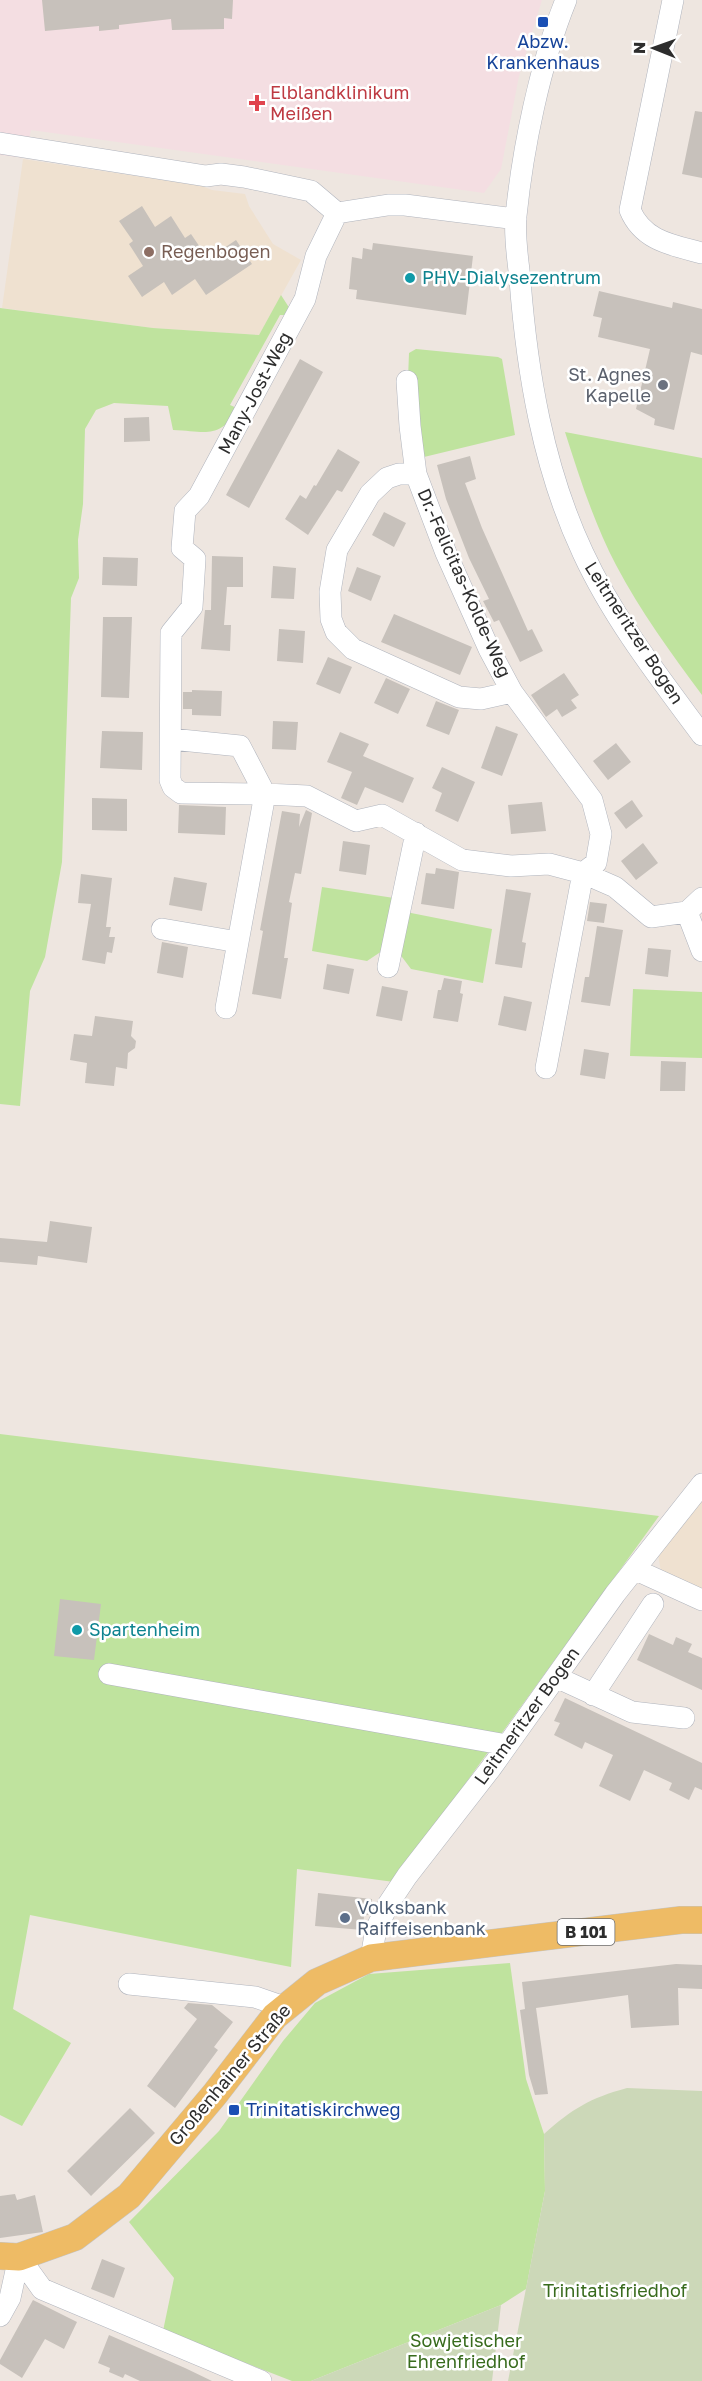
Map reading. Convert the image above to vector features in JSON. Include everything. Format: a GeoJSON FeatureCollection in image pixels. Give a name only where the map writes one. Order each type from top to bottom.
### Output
{"type":"FeatureCollection","features":[{"type":"Feature","properties":{"kind":"main road","name":"Großenhainer Straße"},"geometry":{"type":"LineString","coordinates":[[10,2257],[75,2237],[129,2196],[284,2007],[317,1982],[371,1958],[702,1920]]}},
{"type":"Feature","properties":{"kind":"street","name":"Leitmeritzer Bogen"},"geometry":{"type":"LineString","coordinates":[[566,0],[545,62],[516,219],[523,318],[535,398],[554,475],[583,554],[619,617],[702,735]]}},
{"type":"Feature","properties":{"kind":"street"},"geometry":{"type":"LineString","coordinates":[[673,0],[630,210],[635,222],[642,230],[661,243],[702,253]]}},
{"type":"Feature","properties":{"kind":"street"},"geometry":{"type":"LineString","coordinates":[[0,143],[206,176],[221,174],[310,191],[337,213],[388,204],[516,219]]}},
{"type":"Feature","properties":{"kind":"street","name":"Many-Jost-Weg"},"geometry":{"type":"LineString","coordinates":[[337,213],[316,256],[305,299],[200,496],[185,511],[182,548],[195,559],[192,607],[171,633],[170,780],[173,788],[181,793],[307,796],[356,820],[382,815],[462,860],[511,866],[549,864],[584,873],[615,887],[651,917],[694,905]]}},
{"type":"Feature","properties":{"kind":"street","name":"Dr.-Felicitas-Kolde-Weg"},"geometry":{"type":"LineString","coordinates":[[407,381],[416,474],[446,553],[489,649],[512,692],[592,800],[601,834],[596,863],[584,873],[546,1068]]}},
{"type":"Feature","properties":{"kind":"street","name":"Dr.-Felicitas-Kolde-Weg"},"geometry":{"type":"LineString","coordinates":[[416,474],[399,474],[387,478],[370,494],[338,550],[330,592],[331,619],[336,632],[353,649],[459,697],[481,699],[512,692]]}},
{"type":"Feature","properties":{"kind":"street"},"geometry":{"type":"LineString","coordinates":[[171,739],[240,746],[265,794],[226,1008]]}},
{"type":"Feature","properties":{"kind":"street"},"geometry":{"type":"LineString","coordinates":[[388,967],[416,833]]}},
{"type":"Feature","properties":{"kind":"street"},"geometry":{"type":"LineString","coordinates":[[694,905],[702,951]]}},
{"type":"Feature","properties":{"kind":"street"},"geometry":{"type":"LineString","coordinates":[[162,929],[238,942]]}},
{"type":"Feature","properties":{"kind":"street","name":"Leitmeritzer Bogen"},"geometry":{"type":"LineString","coordinates":[[371,1958],[376,1929],[388,1903],[507,1745],[615,1594],[702,1484]]}},
{"type":"Feature","properties":{"kind":"street"},"geometry":{"type":"LineString","coordinates":[[636,1570],[702,1600]]}},
{"type":"Feature","properties":{"kind":"street"},"geometry":{"type":"LineString","coordinates":[[593,1695],[653,1604]]}},
{"type":"Feature","properties":{"kind":"street"},"geometry":{"type":"LineString","coordinates":[[109,1674],[507,1745]]}},
{"type":"Feature","properties":{"kind":"street"},"geometry":{"type":"LineString","coordinates":[[556,1677],[632,1712],[684,1718]]}},
{"type":"Feature","properties":{"kind":"street"},"geometry":{"type":"LineString","coordinates":[[129,1984],[255,1997],[284,2007]]}},
{"type":"Feature","properties":{"kind":"street"},"geometry":{"type":"LineString","coordinates":[[0,2316],[10,2298],[10,2257]]}},
{"type":"Feature","properties":{"kind":"street"},"geometry":{"type":"LineString","coordinates":[[10,2257],[42,2289],[261,2381]]}},
{"type":"Feature","properties":{"kind":"shaded area","name":"Elblandklinikum Meißen"},"geometry":{"type":"Polygon","coordinates":[[[0,0],[542,0],[519,76],[501,169],[484,193],[31,130],[25,158],[0,155],[0,0]]]}},
{"type":"Feature","properties":{"kind":"shaded area","name":"Regenbogen"},"geometry":{"type":"Polygon","coordinates":[[[23,159],[245,194],[249,206],[273,244],[301,260],[259,335],[153,328],[2,308],[23,159]]]}},
{"type":"Feature","properties":{"kind":"shaded area"},"geometry":{"type":"Polygon","coordinates":[[[702,1500],[702,1591],[661,1572],[658,1554],[702,1500]]]}},
{"type":"Feature","properties":{"kind":"green space"},"geometry":{"type":"Polygon","coordinates":[[[281,295],[290,309],[288,315],[280,315],[230,405],[239,409],[224,426],[210,432],[173,430],[168,406],[114,403],[96,410],[85,429],[83,504],[78,540],[79,578],[71,598],[62,862],[45,957],[30,991],[20,1106],[0,1104],[0,308],[153,328],[259,335],[281,295]]]}},
{"type":"Feature","properties":{"kind":"green space"},"geometry":{"type":"Polygon","coordinates":[[[416,349],[502,359],[515,435],[424,457],[408,379],[409,353],[416,349]]]}},
{"type":"Feature","properties":{"kind":"green space"},"geometry":{"type":"Polygon","coordinates":[[[565,432],[702,458],[702,695],[667,648],[616,565],[594,516],[565,432]]]}},
{"type":"Feature","properties":{"kind":"green space"},"geometry":{"type":"Polygon","coordinates":[[[322,887],[394,898],[385,949],[367,961],[312,951],[322,887]]]}},
{"type":"Feature","properties":{"kind":"green space"},"geometry":{"type":"Polygon","coordinates":[[[406,912],[492,929],[483,983],[411,969],[399,953],[406,912]]]}},
{"type":"Feature","properties":{"kind":"green space"},"geometry":{"type":"Polygon","coordinates":[[[633,989],[702,992],[702,1058],[630,1056],[633,989]]]}},
{"type":"Feature","properties":{"kind":"green space"},"geometry":{"type":"Polygon","coordinates":[[[0,1434],[659,1516],[394,1882],[297,1869],[291,1967],[30,1915],[13,2009],[71,2043],[22,2126],[0,2115],[0,1434]]]}},
{"type":"Feature","properties":{"kind":"green space"},"geometry":{"type":"Polygon","coordinates":[[[510,1963],[526,2079],[544,2134],[545,2191],[526,2289],[501,2305],[311,2381],[292,2381],[163,2331],[174,2278],[129,2222],[219,2131],[283,2041],[315,2003],[369,1974],[510,1963]]]}},
{"type":"Feature","properties":{"kind":"green space","name":"Trinitatisfriedhof"},"geometry":{"type":"Polygon","coordinates":[[[627,2088],[702,2091],[702,2381],[508,2381],[545,2191],[544,2134],[582,2105],[627,2088]]]}},
{"type":"Feature","properties":{"kind":"green space","name":"Sowjetischer Ehrenfriedhof"},"geometry":{"type":"Polygon","coordinates":[[[501,2305],[492,2381],[311,2381],[501,2305]]]}},
{"type":"Feature","properties":{"kind":"building"},"geometry":{"type":"Polygon","coordinates":[[[42,0],[233,0],[232,19],[224,18],[224,29],[172,30],[171,19],[119,25],[119,29],[99,31],[99,26],[45,31],[42,0]]]}},
{"type":"Feature","properties":{"kind":"building"},"geometry":{"type":"Polygon","coordinates":[[[695,111],[702,112],[702,178],[682,174],[695,111]]]}},
{"type":"Feature","properties":{"kind":"building"},"geometry":{"type":"Polygon","coordinates":[[[142,206],[155,227],[171,216],[185,238],[191,234],[208,259],[236,240],[252,264],[206,295],[195,279],[172,295],[164,282],[142,297],[128,276],[143,266],[129,244],[133,241],[119,221],[142,206]]]}},
{"type":"Feature","properties":{"kind":"building","name":"PHV-Dialysezentrum"},"geometry":{"type":"Polygon","coordinates":[[[373,243],[473,256],[466,315],[356,299],[357,290],[349,289],[352,257],[362,259],[363,248],[372,250],[373,243]]]}},
{"type":"Feature","properties":{"kind":"building"},"geometry":{"type":"Polygon","coordinates":[[[599,291],[672,308],[673,302],[702,309],[702,355],[691,352],[674,430],[654,425],[655,419],[636,409],[650,349],[598,337],[602,318],[593,316],[599,291]]]}},
{"type":"Feature","properties":{"kind":"building"},"geometry":{"type":"Polygon","coordinates":[[[300,359],[323,372],[249,508],[226,495],[300,359]]]}},
{"type":"Feature","properties":{"kind":"building"},"geometry":{"type":"Polygon","coordinates":[[[149,417],[150,441],[124,442],[124,418],[149,417]]]}},
{"type":"Feature","properties":{"kind":"building"},"geometry":{"type":"Polygon","coordinates":[[[338,449],[360,462],[342,492],[337,490],[308,535],[285,519],[300,495],[306,499],[314,485],[316,486],[338,449]]]}},
{"type":"Feature","properties":{"kind":"building"},"geometry":{"type":"Polygon","coordinates":[[[470,456],[476,479],[465,483],[482,528],[528,631],[532,629],[543,651],[520,662],[499,620],[494,622],[483,601],[489,599],[469,558],[446,499],[437,465],[470,456]]]}},
{"type":"Feature","properties":{"kind":"building"},"geometry":{"type":"Polygon","coordinates":[[[384,512],[406,523],[394,547],[372,535],[384,512]]]}},
{"type":"Feature","properties":{"kind":"building"},"geometry":{"type":"Polygon","coordinates":[[[212,556],[243,557],[243,587],[227,587],[224,625],[231,625],[230,651],[201,649],[205,610],[211,610],[212,556]]]}},
{"type":"Feature","properties":{"kind":"building"},"geometry":{"type":"Polygon","coordinates":[[[103,557],[138,558],[137,586],[102,585],[103,557]]]}},
{"type":"Feature","properties":{"kind":"building"},"geometry":{"type":"Polygon","coordinates":[[[273,566],[296,568],[294,599],[271,598],[273,566]]]}},
{"type":"Feature","properties":{"kind":"building"},"geometry":{"type":"Polygon","coordinates":[[[357,567],[381,576],[371,601],[348,591],[357,567]]]}},
{"type":"Feature","properties":{"kind":"building"},"geometry":{"type":"Polygon","coordinates":[[[394,614],[472,647],[460,675],[381,642],[394,614]]]}},
{"type":"Feature","properties":{"kind":"building"},"geometry":{"type":"Polygon","coordinates":[[[103,617],[132,617],[129,698],[101,697],[103,617]]]}},
{"type":"Feature","properties":{"kind":"building"},"geometry":{"type":"Polygon","coordinates":[[[279,629],[305,631],[303,663],[277,661],[279,629]]]}},
{"type":"Feature","properties":{"kind":"building"},"geometry":{"type":"Polygon","coordinates":[[[328,657],[352,667],[340,694],[316,684],[328,657]]]}},
{"type":"Feature","properties":{"kind":"building"},"geometry":{"type":"Polygon","coordinates":[[[564,673],[579,695],[571,700],[577,708],[562,717],[557,709],[546,717],[531,695],[564,673]]]}},
{"type":"Feature","properties":{"kind":"building"},"geometry":{"type":"Polygon","coordinates":[[[386,678],[410,689],[398,714],[374,703],[386,678]]]}},
{"type":"Feature","properties":{"kind":"building"},"geometry":{"type":"Polygon","coordinates":[[[192,690],[222,691],[221,716],[192,715],[192,709],[183,709],[183,692],[192,692],[192,690]]]}},
{"type":"Feature","properties":{"kind":"building"},"geometry":{"type":"Polygon","coordinates":[[[436,701],[459,710],[449,735],[426,726],[436,701]]]}},
{"type":"Feature","properties":{"kind":"building"},"geometry":{"type":"Polygon","coordinates":[[[273,721],[298,722],[296,750],[272,749],[273,721]]]}},
{"type":"Feature","properties":{"kind":"building"},"geometry":{"type":"Polygon","coordinates":[[[496,726],[518,734],[502,776],[481,768],[496,726]]]}},
{"type":"Feature","properties":{"kind":"building"},"geometry":{"type":"Polygon","coordinates":[[[102,731],[143,732],[142,770],[100,768],[102,731]]]}},
{"type":"Feature","properties":{"kind":"building"},"geometry":{"type":"Polygon","coordinates":[[[340,732],[369,744],[363,756],[414,778],[403,803],[365,787],[357,805],[341,798],[352,772],[327,762],[340,732]]]}},
{"type":"Feature","properties":{"kind":"building"},"geometry":{"type":"Polygon","coordinates":[[[616,743],[631,762],[608,780],[593,761],[616,743]]]}},
{"type":"Feature","properties":{"kind":"building"},"geometry":{"type":"Polygon","coordinates":[[[442,767],[475,782],[458,822],[435,811],[442,793],[432,788],[442,767]]]}},
{"type":"Feature","properties":{"kind":"building"},"geometry":{"type":"Polygon","coordinates":[[[92,798],[127,799],[127,831],[92,830],[92,798]]]}},
{"type":"Feature","properties":{"kind":"building"},"geometry":{"type":"Polygon","coordinates":[[[632,800],[643,816],[626,829],[614,813],[632,800]]]}},
{"type":"Feature","properties":{"kind":"building"},"geometry":{"type":"Polygon","coordinates":[[[542,802],[546,831],[511,834],[508,805],[542,802]]]}},
{"type":"Feature","properties":{"kind":"building"},"geometry":{"type":"Polygon","coordinates":[[[179,805],[226,807],[225,835],[178,833],[179,805]]]}},
{"type":"Feature","properties":{"kind":"building"},"geometry":{"type":"Polygon","coordinates":[[[306,810],[312,813],[301,874],[295,873],[289,902],[292,903],[284,958],[288,958],[281,999],[252,994],[263,931],[260,930],[282,811],[300,814],[299,827],[306,810]]]}},
{"type":"Feature","properties":{"kind":"building"},"geometry":{"type":"Polygon","coordinates":[[[343,841],[370,845],[366,875],[339,871],[343,841]]]}},
{"type":"Feature","properties":{"kind":"building"},"geometry":{"type":"Polygon","coordinates":[[[643,843],[658,863],[636,880],[621,861],[643,843]]]}},
{"type":"Feature","properties":{"kind":"building"},"geometry":{"type":"Polygon","coordinates":[[[436,868],[459,872],[454,909],[421,904],[426,873],[435,874],[436,868]]]}},
{"type":"Feature","properties":{"kind":"building"},"geometry":{"type":"Polygon","coordinates":[[[81,874],[112,878],[106,927],[111,927],[109,937],[115,937],[112,953],[107,952],[105,964],[82,960],[91,904],[78,903],[81,874]]]}},
{"type":"Feature","properties":{"kind":"building"},"geometry":{"type":"Polygon","coordinates":[[[174,877],[207,883],[202,911],[169,905],[174,877]]]}},
{"type":"Feature","properties":{"kind":"building"},"geometry":{"type":"Polygon","coordinates":[[[506,889],[531,893],[522,942],[526,943],[522,968],[495,964],[506,889]]]}},
{"type":"Feature","properties":{"kind":"building"},"geometry":{"type":"Polygon","coordinates":[[[590,902],[607,904],[604,923],[587,921],[590,902]]]}},
{"type":"Feature","properties":{"kind":"building"},"geometry":{"type":"Polygon","coordinates":[[[597,926],[623,930],[610,1006],[581,1002],[585,977],[589,977],[597,926]]]}},
{"type":"Feature","properties":{"kind":"building"},"geometry":{"type":"Polygon","coordinates":[[[162,942],[188,947],[183,978],[157,973],[162,942]]]}},
{"type":"Feature","properties":{"kind":"building"},"geometry":{"type":"Polygon","coordinates":[[[648,948],[671,950],[668,977],[645,974],[648,948]]]}},
{"type":"Feature","properties":{"kind":"building"},"geometry":{"type":"Polygon","coordinates":[[[327,964],[354,969],[349,994],[323,989],[327,964]]]}},
{"type":"Feature","properties":{"kind":"building"},"geometry":{"type":"Polygon","coordinates":[[[444,978],[462,981],[460,993],[463,994],[458,1022],[433,1018],[438,990],[441,990],[444,978]]]}},
{"type":"Feature","properties":{"kind":"building"},"geometry":{"type":"Polygon","coordinates":[[[382,986],[408,991],[402,1021],[376,1016],[382,986]]]}},
{"type":"Feature","properties":{"kind":"building"},"geometry":{"type":"Polygon","coordinates":[[[504,996],[532,1002],[526,1031],[498,1025],[504,996]]]}},
{"type":"Feature","properties":{"kind":"building"},"geometry":{"type":"Polygon","coordinates":[[[95,1016],[133,1021],[131,1036],[136,1041],[135,1048],[128,1053],[127,1069],[116,1067],[114,1086],[85,1083],[87,1063],[70,1060],[74,1034],[92,1036],[95,1016]]]}},
{"type":"Feature","properties":{"kind":"building"},"geometry":{"type":"Polygon","coordinates":[[[584,1049],[609,1053],[605,1079],[580,1075],[584,1049]]]}},
{"type":"Feature","properties":{"kind":"building"},"geometry":{"type":"Polygon","coordinates":[[[661,1061],[686,1062],[685,1091],[660,1091],[661,1061]]]}},
{"type":"Feature","properties":{"kind":"building"},"geometry":{"type":"Polygon","coordinates":[[[50,1221],[92,1227],[87,1263],[38,1256],[37,1265],[0,1262],[0,1238],[47,1242],[50,1221]]]}},
{"type":"Feature","properties":{"kind":"building","name":"Spartenheim"},"geometry":{"type":"Polygon","coordinates":[[[60,1599],[101,1604],[94,1660],[54,1656],[60,1599]]]}},
{"type":"Feature","properties":{"kind":"building"},"geometry":{"type":"Polygon","coordinates":[[[649,1634],[673,1645],[676,1637],[692,1644],[688,1652],[702,1658],[702,1690],[637,1660],[649,1634]]]}},
{"type":"Feature","properties":{"kind":"building"},"geometry":{"type":"Polygon","coordinates":[[[565,1698],[702,1763],[702,1790],[695,1787],[689,1800],[669,1790],[672,1783],[644,1770],[630,1801],[599,1786],[613,1755],[585,1742],[582,1749],[554,1735],[560,1723],[554,1721],[565,1698]]]}},
{"type":"Feature","properties":{"kind":"building"},"geometry":{"type":"Polygon","coordinates":[[[318,1893],[372,1899],[369,1915],[364,1915],[363,1930],[315,1926],[318,1893]]]}},
{"type":"Feature","properties":{"kind":"building"},"geometry":{"type":"Polygon","coordinates":[[[676,1964],[702,1965],[702,1989],[678,1988],[679,2025],[631,2028],[628,1995],[536,2008],[548,2094],[535,2095],[529,2075],[520,2010],[525,2009],[522,1982],[676,1964]]]}},
{"type":"Feature","properties":{"kind":"building"},"geometry":{"type":"Polygon","coordinates":[[[188,2003],[212,2005],[233,2022],[214,2047],[218,2050],[175,2108],[147,2086],[197,2019],[184,2008],[188,2003]]]}},
{"type":"Feature","properties":{"kind":"building"},"geometry":{"type":"Polygon","coordinates":[[[130,2108],[155,2133],[91,2196],[67,2171],[130,2108]]]}},
{"type":"Feature","properties":{"kind":"building"},"geometry":{"type":"Polygon","coordinates":[[[15,2194],[17,2200],[35,2195],[43,2232],[0,2238],[0,2196],[15,2194]]]}},
{"type":"Feature","properties":{"kind":"building"},"geometry":{"type":"Polygon","coordinates":[[[102,2259],[125,2268],[114,2298],[91,2289],[102,2259]]]}},
{"type":"Feature","properties":{"kind":"building"},"geometry":{"type":"Polygon","coordinates":[[[33,2300],[77,2322],[64,2349],[45,2339],[22,2378],[0,2364],[0,2360],[33,2300]]]}},
{"type":"Feature","properties":{"kind":"building"},"geometry":{"type":"Polygon","coordinates":[[[109,2335],[212,2381],[140,2381],[125,2374],[123,2378],[109,2372],[110,2368],[98,2363],[109,2335]]]}},
{"type":"Feature","properties":{"kind":"place","name":"Abzw. Krankenhaus"},"geometry":{"type":"Point","coordinates":[543,22]}},
{"type":"Feature","properties":{"kind":"place","name":"Elblandklinikum Meißen"},"geometry":{"type":"Point","coordinates":[257,103]}},
{"type":"Feature","properties":{"kind":"place","name":"Regenbogen"},"geometry":{"type":"Point","coordinates":[149,252]}},
{"type":"Feature","properties":{"kind":"place","name":"PHV-Dialysezentrum"},"geometry":{"type":"Point","coordinates":[410,278]}},
{"type":"Feature","properties":{"kind":"place","name":"St. Agnes Kapelle"},"geometry":{"type":"Point","coordinates":[663,385]}},
{"type":"Feature","properties":{"kind":"place","name":"Spartenheim"},"geometry":{"type":"Point","coordinates":[77,1630]}},
{"type":"Feature","properties":{"kind":"place","name":"Volksbank Raiffeisenbank"},"geometry":{"type":"Point","coordinates":[345,1918]}},
{"type":"Feature","properties":{"kind":"place","name":"Trinitatiskirchweg"},"geometry":{"type":"Point","coordinates":[234,2110]}}]}
